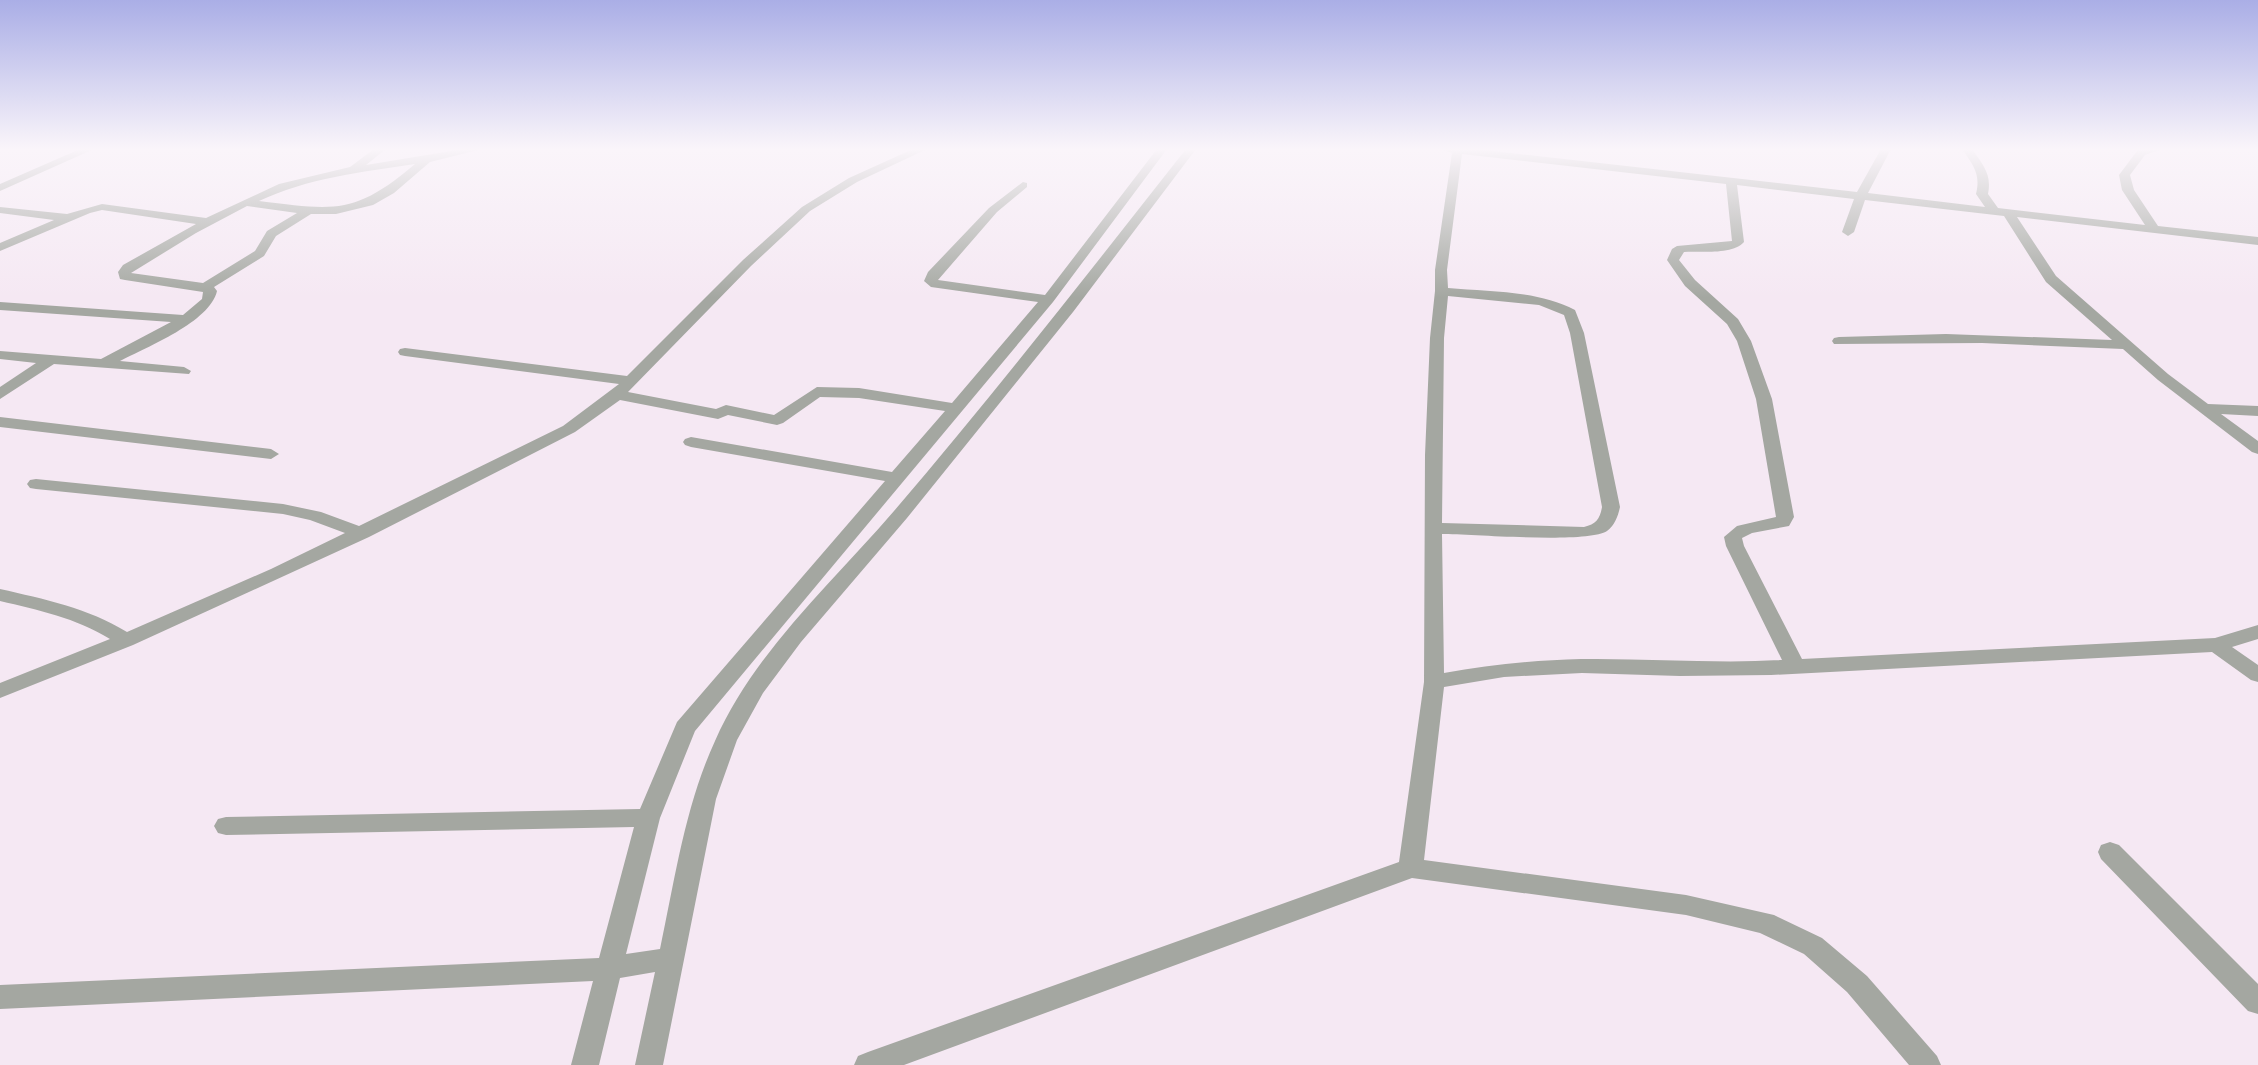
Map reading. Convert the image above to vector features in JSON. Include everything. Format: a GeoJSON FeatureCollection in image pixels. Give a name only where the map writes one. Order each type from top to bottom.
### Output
{"type":"FeatureCollection","features":[{"type":"Feature","properties":{"kind":"street"},"geometry":{"type":"LineString","coordinates":[[103,364],[184,319],[209,299],[210,291],[205,287],[125,276],[124,272],[128,267],[209,222],[257,199]]}},
{"type":"Feature","properties":{"kind":"street"},"geometry":{"type":"LineString","coordinates":[[248,203],[330,212],[376,199]]}},
{"type":"Feature","properties":{"kind":"street"},"geometry":{"type":"LineString","coordinates":[[0,691],[126,640],[278,573],[569,429],[617,395],[747,263],[806,209],[823,199]]}},
{"type":"Feature","properties":{"kind":"street"},"geometry":{"type":"LineString","coordinates":[[1007,199],[993,210],[933,275],[931,281],[936,284],[1047,299]]}},
{"type":"Feature","properties":{"kind":"street"},"geometry":{"type":"LineString","coordinates":[[585,1065],[648,818],[685,728],[1047,299],[1124,199]]}},
{"type":"Feature","properties":{"kind":"street"},"geometry":{"type":"LineString","coordinates":[[649,1065],[704,799],[726,740],[754,689],[794,637],[902,514],[1068,309],[1153,199]]}},
{"type":"Feature","properties":{"kind":"street"},"geometry":{"type":"LineString","coordinates":[[1411,868],[1434,682],[1433,455],[1437,338],[1442,291],[1441,270],[1452,199]]}},
{"type":"Feature","properties":{"kind":"street"},"geometry":{"type":"LineString","coordinates":[[1733,199],[1738,242],[1734,245],[1681,249],[1676,252],[1673,260],[1690,283],[1733,322],[1744,341],[1764,399],[1785,518],[1783,522],[1776,525],[1738,531],[1733,537],[1735,546],[1795,665]]}},
{"type":"Feature","properties":{"kind":"street"},"geometry":{"type":"LineString","coordinates":[[1848,232],[1859,199]]}},
{"type":"Feature","properties":{"kind":"street"},"geometry":{"type":"LineString","coordinates":[[1875,199],[2258,241]]}},
{"type":"Feature","properties":{"kind":"street"},"geometry":{"type":"LineString","coordinates":[[1987,199],[2002,213],[2051,279],[2125,345],[2258,449]]}},
{"type":"Feature","properties":{"kind":"street"},"geometry":{"type":"LineString","coordinates":[[2134,199],[2155,230]]}},
{"type":"Feature","properties":{"kind":"street"},"geometry":{"type":"LineString","coordinates":[[0,247],[67,218],[102,207],[209,222]]}},
{"type":"Feature","properties":{"kind":"street"},"geometry":{"type":"LineString","coordinates":[[0,210],[67,218]]}},
{"type":"Feature","properties":{"kind":"street"},"geometry":{"type":"LineString","coordinates":[[205,287],[260,253],[271,234],[309,210]]}},
{"type":"Feature","properties":{"kind":"street"},"geometry":{"type":"LineString","coordinates":[[2243,239],[2258,248]]}},
{"type":"Feature","properties":{"kind":"street"},"geometry":{"type":"LineString","coordinates":[[1434,528],[1584,532],[1599,530],[1607,523],[1611,507],[1577,333],[1570,313],[1555,305],[1539,301],[1442,291]]}},
{"type":"Feature","properties":{"kind":"street"},"geometry":{"type":"LineString","coordinates":[[0,306],[184,319]]}},
{"type":"Feature","properties":{"kind":"street"},"geometry":{"type":"LineString","coordinates":[[1839,341],[1896,338],[2010,339],[2125,345]]}},
{"type":"Feature","properties":{"kind":"street"},"geometry":{"type":"LineString","coordinates":[[405,352],[630,381]]}},
{"type":"Feature","properties":{"kind":"street"},"geometry":{"type":"LineString","coordinates":[[0,355],[184,371]]}},
{"type":"Feature","properties":{"kind":"street"},"geometry":{"type":"LineString","coordinates":[[0,394],[50,360]]}},
{"type":"Feature","properties":{"kind":"street"},"geometry":{"type":"LineString","coordinates":[[617,395],[718,414],[726,410],[777,420],[817,392],[859,393],[956,408]]}},
{"type":"Feature","properties":{"kind":"street"},"geometry":{"type":"LineString","coordinates":[[2203,408],[2258,411]]}},
{"type":"Feature","properties":{"kind":"street"},"geometry":{"type":"LineString","coordinates":[[0,422],[271,454]]}},
{"type":"Feature","properties":{"kind":"street"},"geometry":{"type":"LineString","coordinates":[[691,442],[897,478]]}},
{"type":"Feature","properties":{"kind":"street"},"geometry":{"type":"LineString","coordinates":[[36,484],[283,509],[315,516],[363,532]]}},
{"type":"Feature","properties":{"kind":"street"},"geometry":{"type":"LineString","coordinates":[[0,595],[70,611],[104,625],[126,640]]}},
{"type":"Feature","properties":{"kind":"street"},"geometry":{"type":"LineString","coordinates":[[1434,682],[1504,670],[1582,666],[1692,669],[1771,668],[2216,645],[2258,632]]}},
{"type":"Feature","properties":{"kind":"street"},"geometry":{"type":"LineString","coordinates":[[2216,645],[2258,675]]}},
{"type":"Feature","properties":{"kind":"street"},"geometry":{"type":"LineString","coordinates":[[226,826],[648,818]]}},
{"type":"Feature","properties":{"kind":"street"},"geometry":{"type":"LineString","coordinates":[[2109,852],[2258,1002]]}},
{"type":"Feature","properties":{"kind":"street"},"geometry":{"type":"LineString","coordinates":[[868,1065],[1411,868],[1686,905],[1764,923],[1813,946],[1848,977],[1927,1065]]}},
{"type":"Feature","properties":{"kind":"street"},"geometry":{"type":"LineString","coordinates":[[0,997],[608,969],[671,958]]}}]}
